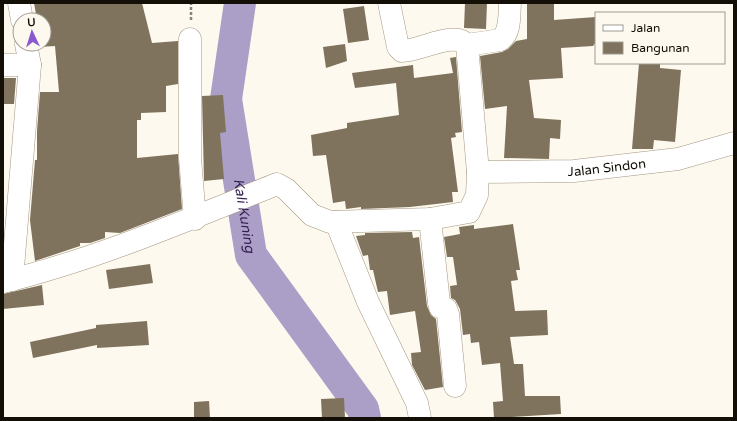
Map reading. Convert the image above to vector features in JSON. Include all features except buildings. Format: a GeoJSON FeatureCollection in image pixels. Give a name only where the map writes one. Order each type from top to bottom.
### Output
{"type":"FeatureCollection","features":[{"type":"Feature","properties":{"kind":"street"},"geometry":{"type":"LineString","coordinates":[[28,52],[30,65],[7,281],[100,252],[203,215],[277,184],[286,189],[312,215],[330,222],[430,219],[469,212],[477,195],[478,172],[468,46],[464,41],[456,38],[411,51],[402,51],[398,47],[389,3]]}},
{"type":"Feature","properties":{"kind":"street"},"geometry":{"type":"LineString","coordinates":[[468,46],[500,40],[503,38],[507,31],[510,3]]}},
{"type":"Feature","properties":{"kind":"street"},"geometry":{"type":"LineString","coordinates":[[190,39],[190,158],[203,215]]}},
{"type":"Feature","properties":{"kind":"street"},"geometry":{"type":"LineString","coordinates":[[3,65],[30,65]]}},
{"type":"Feature","properties":{"kind":"street","name":"Jalan Sindon"},"geometry":{"type":"LineString","coordinates":[[478,172],[574,171],[678,159],[734,143]]}},
{"type":"Feature","properties":{"kind":"street"},"geometry":{"type":"LineString","coordinates":[[430,219],[439,303],[440,307],[446,309],[448,314],[456,386]]}},
{"type":"Feature","properties":{"kind":"street"},"geometry":{"type":"LineString","coordinates":[[336,222],[368,302],[417,403],[420,418]]}},
{"type":"Feature","properties":{"kind":"waterway","name":"Kali Kuning"},"geometry":{"type":"LineString","coordinates":[[240,3],[226,99],[251,255],[363,409],[365,418]]}}]}
